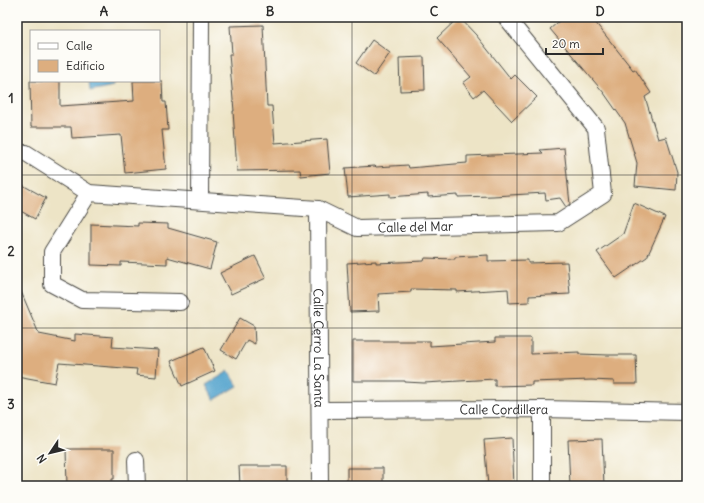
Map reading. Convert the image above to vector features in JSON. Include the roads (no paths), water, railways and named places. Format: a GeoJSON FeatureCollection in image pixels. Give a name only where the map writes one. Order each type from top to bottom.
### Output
{"type":"FeatureCollection","features":[{"type":"Feature","properties":{"kind":"street"},"geometry":{"type":"LineString","coordinates":[[200,200],[201,17]]}},
{"type":"Feature","properties":{"kind":"street","name":"Calle del Mar"},"geometry":{"type":"LineString","coordinates":[[26,153],[89,193],[318,209],[357,228],[558,223],[603,194],[596,128],[506,17]]}},
{"type":"Feature","properties":{"kind":"street"},"geometry":{"type":"LineString","coordinates":[[89,193],[52,252],[52,284],[82,300],[180,302]]}},
{"type":"Feature","properties":{"kind":"street","name":"Calle Cerro La Santa"},"geometry":{"type":"LineString","coordinates":[[318,209],[320,486]]}},
{"type":"Feature","properties":{"kind":"street"},"geometry":{"type":"LineString","coordinates":[[542,409],[542,486]]}},
{"type":"Feature","properties":{"kind":"street","name":"Calle Cordillera"},"geometry":{"type":"LineString","coordinates":[[320,410],[542,409],[687,412]]}},
{"type":"Feature","properties":{"kind":"street"},"geometry":{"type":"LineString","coordinates":[[136,460],[137,486]]}},
{"type":"Feature","properties":{"kind":"water"},"geometry":{"type":"Polygon","coordinates":[[[89,82],[113,82],[113,86],[90,91],[89,82]]]}},
{"type":"Feature","properties":{"kind":"water"},"geometry":{"type":"Polygon","coordinates":[[[229,371],[238,386],[214,400],[206,385],[229,371]]]}}]}
